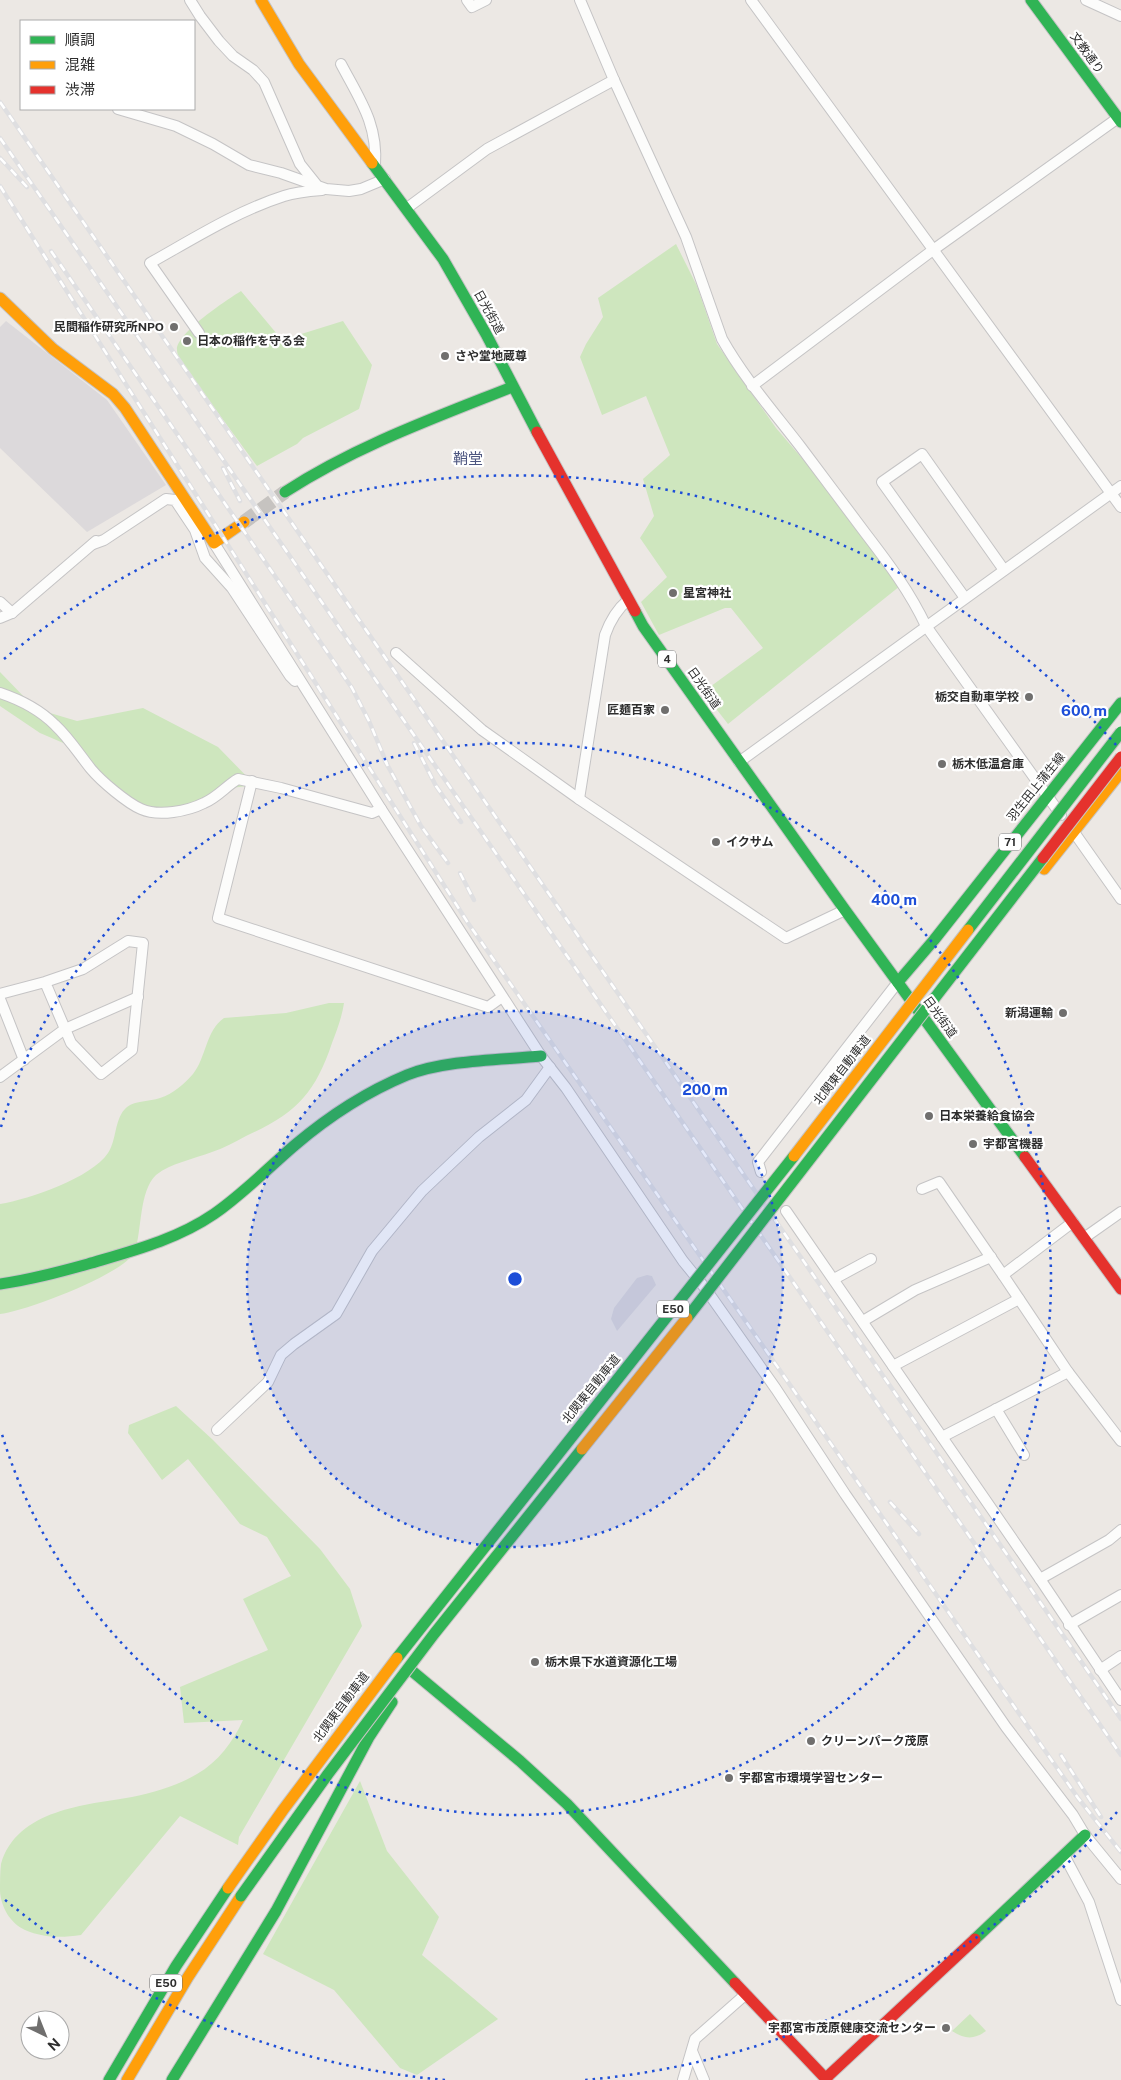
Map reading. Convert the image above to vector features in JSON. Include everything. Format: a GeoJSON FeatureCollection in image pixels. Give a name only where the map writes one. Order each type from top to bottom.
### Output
{"type":"FeatureCollection","features":[{"type":"Feature","properties":{"kind":"main road","name":"日光街道"},"geometry":{"type":"LineString","coordinates":[[261,0],[299,64],[407,208],[459,286],[643,626],[845,910],[1121,1289]]}},
{"type":"Feature","properties":{"kind":"main road","name":"文教通り"},"geometry":{"type":"LineString","coordinates":[[1031,0],[1120,120]]}},
{"type":"Feature","properties":{"kind":"main road"},"geometry":{"type":"LineString","coordinates":[[0,298],[53,349],[113,394],[125,408],[214,543],[244,522]]}},
{"type":"Feature","properties":{"kind":"main road"},"geometry":{"type":"LineString","coordinates":[[285,492],[312,474],[354,451],[512,387]]}},
{"type":"Feature","properties":{"kind":"main road","name":"羽生田上蒲生線"},"geometry":{"type":"LineString","coordinates":[[898,982],[934,940],[1121,703]]}},
{"type":"Feature","properties":{"kind":"main road","name":"北関東自動車道"},"geometry":{"type":"LineString","coordinates":[[109,2080],[176,1966],[315,1764],[417,1630],[700,1275],[1121,732]]}},
{"type":"Feature","properties":{"kind":"main road","name":"E50"},"geometry":{"type":"LineString","coordinates":[[127,2080],[188,1977],[241,1896],[328,1774],[434,1634],[704,1296],[1121,757]]}},
{"type":"Feature","properties":{"kind":"main road"},"geometry":{"type":"LineString","coordinates":[[923,1016],[1074,833],[1121,772]]}},
{"type":"Feature","properties":{"kind":"main road"},"geometry":{"type":"LineString","coordinates":[[0,1284],[27,1282],[168,1240],[194,1228],[216,1213],[306,1135],[354,1103],[402,1078],[422,1070],[442,1066],[541,1056]]}},
{"type":"Feature","properties":{"kind":"main road"},"geometry":{"type":"LineString","coordinates":[[172,2080],[276,1911],[369,1737],[412,1671],[709,1296]]}},
{"type":"Feature","properties":{"kind":"main road"},"geometry":{"type":"LineString","coordinates":[[412,1671],[520,1761],[567,1804],[827,2079],[1085,1835]]}},
{"type":"Feature","properties":{"kind":"street"},"geometry":{"type":"LineString","coordinates":[[190,0],[200,16],[233,56],[253,70],[264,82],[300,164],[322,188]]}},
{"type":"Feature","properties":{"kind":"street"},"geometry":{"type":"LineString","coordinates":[[467,0],[472,7],[486,0]]}},
{"type":"Feature","properties":{"kind":"street"},"geometry":{"type":"LineString","coordinates":[[580,0],[614,80],[686,237],[722,339],[752,386],[901,580],[917,606],[926,626],[1121,899]]}},
{"type":"Feature","properties":{"kind":"street"},"geometry":{"type":"LineString","coordinates":[[751,0],[1121,507]]}},
{"type":"Feature","properties":{"kind":"street"},"geometry":{"type":"LineString","coordinates":[[1086,0],[1121,16]]}},
{"type":"Feature","properties":{"kind":"street"},"geometry":{"type":"LineString","coordinates":[[341,64],[373,129],[376,147],[375,167]]}},
{"type":"Feature","properties":{"kind":"street"},"geometry":{"type":"LineString","coordinates":[[407,208],[487,150],[614,80]]}},
{"type":"Feature","properties":{"kind":"street"},"geometry":{"type":"LineString","coordinates":[[121,110],[176,126],[213,144],[249,165],[281,173],[322,188],[349,191],[362,189],[385,179]]}},
{"type":"Feature","properties":{"kind":"street"},"geometry":{"type":"LineString","coordinates":[[752,386],[933,250],[1120,120]]}},
{"type":"Feature","properties":{"kind":"street"},"geometry":{"type":"LineString","coordinates":[[199,333],[150,263],[191,239],[252,209],[284,196],[322,188]]}},
{"type":"Feature","properties":{"kind":"street"},"geometry":{"type":"LineString","coordinates":[[965,598],[882,482],[922,454],[1004,570]]}},
{"type":"Feature","properties":{"kind":"street"},"geometry":{"type":"LineString","coordinates":[[0,618],[12,613],[108,530],[176,486]]}},
{"type":"Feature","properties":{"kind":"street"},"geometry":{"type":"LineString","coordinates":[[739,762],[1121,486]]}},
{"type":"Feature","properties":{"kind":"street"},"geometry":{"type":"LineString","coordinates":[[93,544],[104,540],[166,498],[174,500],[195,530],[205,558],[232,588],[290,676],[310,696]]}},
{"type":"Feature","properties":{"kind":"street"},"geometry":{"type":"LineString","coordinates":[[214,543],[381,809],[541,1056],[566,1088],[683,1261],[776,1389],[1006,1727],[1073,1815],[1085,1835],[1121,1879]]}},
{"type":"Feature","properties":{"kind":"street"},"geometry":{"type":"LineString","coordinates":[[579,799],[605,636],[618,608],[628,600]]}},
{"type":"Feature","properties":{"kind":"street"},"geometry":{"type":"LineString","coordinates":[[0,602],[12,613]]}},
{"type":"Feature","properties":{"kind":"street"},"geometry":{"type":"LineString","coordinates":[[396,653],[482,730],[579,799],[786,938],[845,910]]}},
{"type":"Feature","properties":{"kind":"street"},"geometry":{"type":"LineString","coordinates":[[0,693],[24,701],[55,724],[93,771],[115,792],[141,809],[162,812],[203,804],[218,796],[238,779],[252,781],[372,813],[381,809]]}},
{"type":"Feature","properties":{"kind":"street"},"geometry":{"type":"LineString","coordinates":[[252,781],[218,918],[488,1007],[502,996]]}},
{"type":"Feature","properties":{"kind":"street"},"geometry":{"type":"LineString","coordinates":[[0,994],[83,969],[128,941],[143,943],[132,1050],[100,1074],[71,1043],[45,982]]}},
{"type":"Feature","properties":{"kind":"street"},"geometry":{"type":"LineString","coordinates":[[761,1172],[758,1162],[898,982]]}},
{"type":"Feature","properties":{"kind":"street"},"geometry":{"type":"LineString","coordinates":[[0,1077],[65,1029],[138,997]]}},
{"type":"Feature","properties":{"kind":"street"},"geometry":{"type":"LineString","coordinates":[[0,999],[24,1060]]}},
{"type":"Feature","properties":{"kind":"street"},"geometry":{"type":"LineString","coordinates":[[217,1430],[268,1382],[282,1355],[294,1344],[336,1314],[372,1251],[422,1191],[479,1137],[526,1100],[550,1067]]}},
{"type":"Feature","properties":{"kind":"street"},"geometry":{"type":"LineString","coordinates":[[922,1189],[940,1182],[1068,1372],[1121,1441]]}},
{"type":"Feature","properties":{"kind":"street"},"geometry":{"type":"LineString","coordinates":[[786,1211],[1040,1578],[1069,1625],[1121,1700]]}},
{"type":"Feature","properties":{"kind":"street"},"geometry":{"type":"LineString","coordinates":[[1084,1238],[1121,1212]]}},
{"type":"Feature","properties":{"kind":"street"},"geometry":{"type":"LineString","coordinates":[[1003,1275],[1073,1222]]}},
{"type":"Feature","properties":{"kind":"street"},"geometry":{"type":"LineString","coordinates":[[863,1321],[915,1290],[991,1257]]}},
{"type":"Feature","properties":{"kind":"street"},"geometry":{"type":"LineString","coordinates":[[834,1279],[870,1259]]}},
{"type":"Feature","properties":{"kind":"street"},"geometry":{"type":"LineString","coordinates":[[893,1366],[1019,1298]]}},
{"type":"Feature","properties":{"kind":"street"},"geometry":{"type":"LineString","coordinates":[[942,1437],[1068,1372]]}},
{"type":"Feature","properties":{"kind":"street"},"geometry":{"type":"LineString","coordinates":[[996,1409],[1024,1455]]}},
{"type":"Feature","properties":{"kind":"street"},"geometry":{"type":"LineString","coordinates":[[1040,1578],[1109,1540],[1121,1530]]}},
{"type":"Feature","properties":{"kind":"street"},"geometry":{"type":"LineString","coordinates":[[1069,1625],[1121,1595]]}},
{"type":"Feature","properties":{"kind":"street"},"geometry":{"type":"LineString","coordinates":[[1100,1670],[1121,1656]]}},
{"type":"Feature","properties":{"kind":"street"},"geometry":{"type":"LineString","coordinates":[[1064,1855],[1089,1902],[1121,2000]]}},
{"type":"Feature","properties":{"kind":"street"},"geometry":{"type":"LineString","coordinates":[[684,2080],[695,2039],[746,1994]]}},
{"type":"Feature","properties":{"kind":"street"},"geometry":{"type":"LineString","coordinates":[[692,2051],[704,2080]]}},
{"type":"Feature","properties":{"kind":"shaded area"},"geometry":{"type":"Polygon","coordinates":[[[6,321],[107,400],[166,485],[87,532],[0,448],[0,327],[6,321]]]}},
{"type":"Feature","properties":{"kind":"shaded area"},"geometry":{"type":"Polygon","coordinates":[[[647,1275],[652,1276],[656,1285],[617,1331],[611,1319],[614,1308],[637,1278],[647,1275]]]}},
{"type":"Feature","properties":{"kind":"green space"},"geometry":{"type":"Polygon","coordinates":[[[676,244],[697,286],[717,344],[776,428],[812,470],[900,586],[728,724],[703,692],[763,648],[731,608],[725,608],[659,635],[641,602],[667,577],[640,538],[654,516],[643,479],[670,455],[646,396],[602,415],[580,357],[603,317],[598,298],[676,244]]]}},
{"type":"Feature","properties":{"kind":"green space"},"geometry":{"type":"Polygon","coordinates":[[[241,291],[282,340],[343,321],[372,365],[359,409],[303,438],[297,444],[257,466],[183,365],[177,350],[179,343],[193,326],[241,291]]]}},
{"type":"Feature","properties":{"kind":"green space"},"geometry":{"type":"Polygon","coordinates":[[[0,672],[27,700],[50,713],[77,721],[143,708],[218,747],[255,785],[231,788],[174,812],[146,807],[123,800],[99,784],[68,745],[40,733],[0,706],[0,672]]]}},
{"type":"Feature","properties":{"kind":"green space"},"geometry":{"type":"Polygon","coordinates":[[[329,1003],[344,1003],[341,1018],[318,1076],[301,1100],[278,1119],[263,1128],[225,1147],[176,1164],[156,1175],[151,1182],[144,1201],[135,1251],[128,1260],[114,1270],[51,1299],[0,1314],[0,1204],[59,1186],[88,1171],[100,1162],[111,1148],[120,1117],[127,1107],[134,1103],[165,1096],[186,1081],[193,1074],[201,1060],[213,1030],[224,1018],[286,1013],[329,1003]]]}},
{"type":"Feature","properties":{"kind":"green space"},"geometry":{"type":"Polygon","coordinates":[[[176,1406],[213,1440],[320,1549],[350,1589],[362,1626],[239,1837],[238,1845],[180,1816],[81,1935],[60,1937],[39,1935],[25,1930],[15,1923],[7,1914],[2,1903],[0,1891],[1,1864],[9,1846],[22,1831],[37,1821],[55,1813],[166,1788],[182,1782],[212,1764],[230,1744],[243,1720],[184,1723],[180,1687],[268,1650],[243,1599],[291,1576],[267,1537],[240,1524],[188,1459],[162,1480],[128,1433],[129,1425],[176,1406]]]}},
{"type":"Feature","properties":{"kind":"green space"},"geometry":{"type":"Polygon","coordinates":[[[360,1781],[387,1851],[439,1917],[422,1955],[498,2019],[417,2075],[400,2068],[334,1990],[263,1954],[360,1781]]]}},
{"type":"Feature","properties":{"kind":"green space"},"geometry":{"type":"Polygon","coordinates":[[[970,2014],[986,2031],[977,2036],[969,2037],[961,2036],[952,2031],[970,2014]]]}},
{"type":"Feature","properties":{"kind":"tunnel"},"geometry":{"type":"LineString","coordinates":[[244,522],[285,492]]}},
{"type":"Feature","properties":{"kind":"railway"},"geometry":{"type":"LineString","coordinates":[[0,102],[1121,1719]]}},
{"type":"Feature","properties":{"kind":"railway"},"geometry":{"type":"LineString","coordinates":[[0,138],[1121,1755]]}},
{"type":"Feature","properties":{"kind":"railway"},"geometry":{"type":"LineString","coordinates":[[0,158],[27,187]]}},
{"type":"Feature","properties":{"kind":"railway"},"geometry":{"type":"LineString","coordinates":[[0,186],[468,923],[1078,1798],[1121,1852]]}},
{"type":"Feature","properties":{"kind":"railway"},"geometry":{"type":"LineString","coordinates":[[51,251],[352,688],[369,721],[387,764]]}},
{"type":"Feature","properties":{"kind":"railway"},"geometry":{"type":"LineString","coordinates":[[223,468],[240,501]]}},
{"type":"Feature","properties":{"kind":"railway"},"geometry":{"type":"LineString","coordinates":[[414,743],[436,786],[461,822]]}},
{"type":"Feature","properties":{"kind":"railway"},"geometry":{"type":"LineString","coordinates":[[384,759],[421,826],[448,863]]}},
{"type":"Feature","properties":{"kind":"railway"},"geometry":{"type":"LineString","coordinates":[[460,873],[474,900]]}},
{"type":"Feature","properties":{"kind":"railway"},"geometry":{"type":"LineString","coordinates":[[890,1502],[919,1534]]}},
{"type":"Feature","properties":{"kind":"railway"},"geometry":{"type":"LineString","coordinates":[[1061,1755],[1101,1817]]}},
{"type":"Feature","properties":{"kind":"traffic: fast"},"geometry":{"type":"LineString","coordinates":[[1031,0],[1121,122]]}},
{"type":"Feature","properties":{"kind":"traffic: fast"},"geometry":{"type":"LineString","coordinates":[[372,163],[443,259],[486,334],[537,432]]}},
{"type":"Feature","properties":{"kind":"traffic: fast"},"geometry":{"type":"LineString","coordinates":[[285,492],[367,447],[512,387]]}},
{"type":"Feature","properties":{"kind":"traffic: fast"},"geometry":{"type":"LineString","coordinates":[[635,611],[643,626],[845,910],[1025,1157]]}},
{"type":"Feature","properties":{"kind":"traffic: fast"},"geometry":{"type":"LineString","coordinates":[[898,982],[934,940],[1121,703]]}},
{"type":"Feature","properties":{"kind":"traffic: fast"},"geometry":{"type":"LineString","coordinates":[[968,930],[1121,732]]}},
{"type":"Feature","properties":{"kind":"traffic: fast"},"geometry":{"type":"LineString","coordinates":[[687,1318],[1043,858]]}},
{"type":"Feature","properties":{"kind":"traffic: fast"},"geometry":{"type":"LineString","coordinates":[[0,1284],[88,1264],[153,1244],[184,1231],[225,1206],[295,1145],[334,1115],[362,1097],[407,1075],[455,1063],[541,1056]]}},
{"type":"Feature","properties":{"kind":"traffic: fast"},"geometry":{"type":"LineString","coordinates":[[397,1658],[794,1156]]}},
{"type":"Feature","properties":{"kind":"traffic: fast"},"geometry":{"type":"LineString","coordinates":[[241,1896],[328,1774],[434,1634],[582,1449]]}},
{"type":"Feature","properties":{"kind":"traffic: fast"},"geometry":{"type":"LineString","coordinates":[[412,1671],[520,1761],[567,1804],[735,1983]]}},
{"type":"Feature","properties":{"kind":"traffic: fast"},"geometry":{"type":"LineString","coordinates":[[172,2080],[276,1911],[369,1737],[392,1702]]}},
{"type":"Feature","properties":{"kind":"traffic: fast"},"geometry":{"type":"LineString","coordinates":[[975,1939],[1085,1835]]}},
{"type":"Feature","properties":{"kind":"traffic: fast"},"geometry":{"type":"LineString","coordinates":[[109,2080],[176,1966],[228,1888]]}},
{"type":"Feature","properties":{"kind":"traffic: slow"},"geometry":{"type":"LineString","coordinates":[[261,0],[299,64],[372,163]]}},
{"type":"Feature","properties":{"kind":"traffic: slow"},"geometry":{"type":"LineString","coordinates":[[0,298],[53,349],[113,394],[125,408],[214,543],[244,522]]}},
{"type":"Feature","properties":{"kind":"traffic: slow"},"geometry":{"type":"LineString","coordinates":[[1044,869],[1121,772]]}},
{"type":"Feature","properties":{"kind":"traffic: slow"},"geometry":{"type":"LineString","coordinates":[[794,1156],[968,930]]}},
{"type":"Feature","properties":{"kind":"traffic: slow"},"geometry":{"type":"LineString","coordinates":[[582,1449],[687,1318]]}},
{"type":"Feature","properties":{"kind":"traffic: slow"},"geometry":{"type":"LineString","coordinates":[[228,1888],[283,1810],[397,1658]]}},
{"type":"Feature","properties":{"kind":"traffic: slow"},"geometry":{"type":"LineString","coordinates":[[127,2080],[188,1977],[241,1896]]}},
{"type":"Feature","properties":{"kind":"traffic: jam"},"geometry":{"type":"LineString","coordinates":[[537,432],[635,611]]}},
{"type":"Feature","properties":{"kind":"traffic: jam"},"geometry":{"type":"LineString","coordinates":[[1043,858],[1121,757]]}},
{"type":"Feature","properties":{"kind":"traffic: jam"},"geometry":{"type":"LineString","coordinates":[[1025,1157],[1121,1289]]}},
{"type":"Feature","properties":{"kind":"traffic: jam"},"geometry":{"type":"LineString","coordinates":[[826,2078],[975,1939]]}},
{"type":"Feature","properties":{"kind":"traffic: jam"},"geometry":{"type":"LineString","coordinates":[[735,1983],[827,2080]]}},
{"type":"Feature","properties":{"kind":"place","name":"民間稲作研究所NPO"},"geometry":{"type":"Point","coordinates":[174,327]}},
{"type":"Feature","properties":{"kind":"place","name":"日本の稲作を守る会"},"geometry":{"type":"Point","coordinates":[187,341]}},
{"type":"Feature","properties":{"kind":"place","name":"さや堂地蔵尊"},"geometry":{"type":"Point","coordinates":[445,356]}},
{"type":"Feature","properties":{"kind":"place","name":"星宮神社"},"geometry":{"type":"Point","coordinates":[673,593]}},
{"type":"Feature","properties":{"kind":"place","name":"栃交自動車学校"},"geometry":{"type":"Point","coordinates":[1029,697]}},
{"type":"Feature","properties":{"kind":"place","name":"匠麺百家"},"geometry":{"type":"Point","coordinates":[665,710]}},
{"type":"Feature","properties":{"kind":"place","name":"栃木低温倉庫"},"geometry":{"type":"Point","coordinates":[942,764]}},
{"type":"Feature","properties":{"kind":"place","name":"イクサム"},"geometry":{"type":"Point","coordinates":[716,842]}},
{"type":"Feature","properties":{"kind":"place","name":"新潟運輸"},"geometry":{"type":"Point","coordinates":[1063,1013]}},
{"type":"Feature","properties":{"kind":"place","name":"日本栄養給食協会"},"geometry":{"type":"Point","coordinates":[929,1116]}},
{"type":"Feature","properties":{"kind":"place","name":"宇都宮機器"},"geometry":{"type":"Point","coordinates":[973,1144]}},
{"type":"Feature","properties":{"kind":"place","name":"栃木県下水道資源化工場"},"geometry":{"type":"Point","coordinates":[535,1662]}},
{"type":"Feature","properties":{"kind":"place","name":"クリーンパーク茂原"},"geometry":{"type":"Point","coordinates":[811,1741]}},
{"type":"Feature","properties":{"kind":"place","name":"宇都宮市環境学習センター"},"geometry":{"type":"Point","coordinates":[729,1778]}},
{"type":"Feature","properties":{"kind":"place","name":"宇都宮市茂原健康交流センター"},"geometry":{"type":"Point","coordinates":[946,2028]}},
{"type":"Feature","properties":{"kind":"district","name":"鞘堂"},"geometry":{"type":"Point","coordinates":[468,458]}}]}
